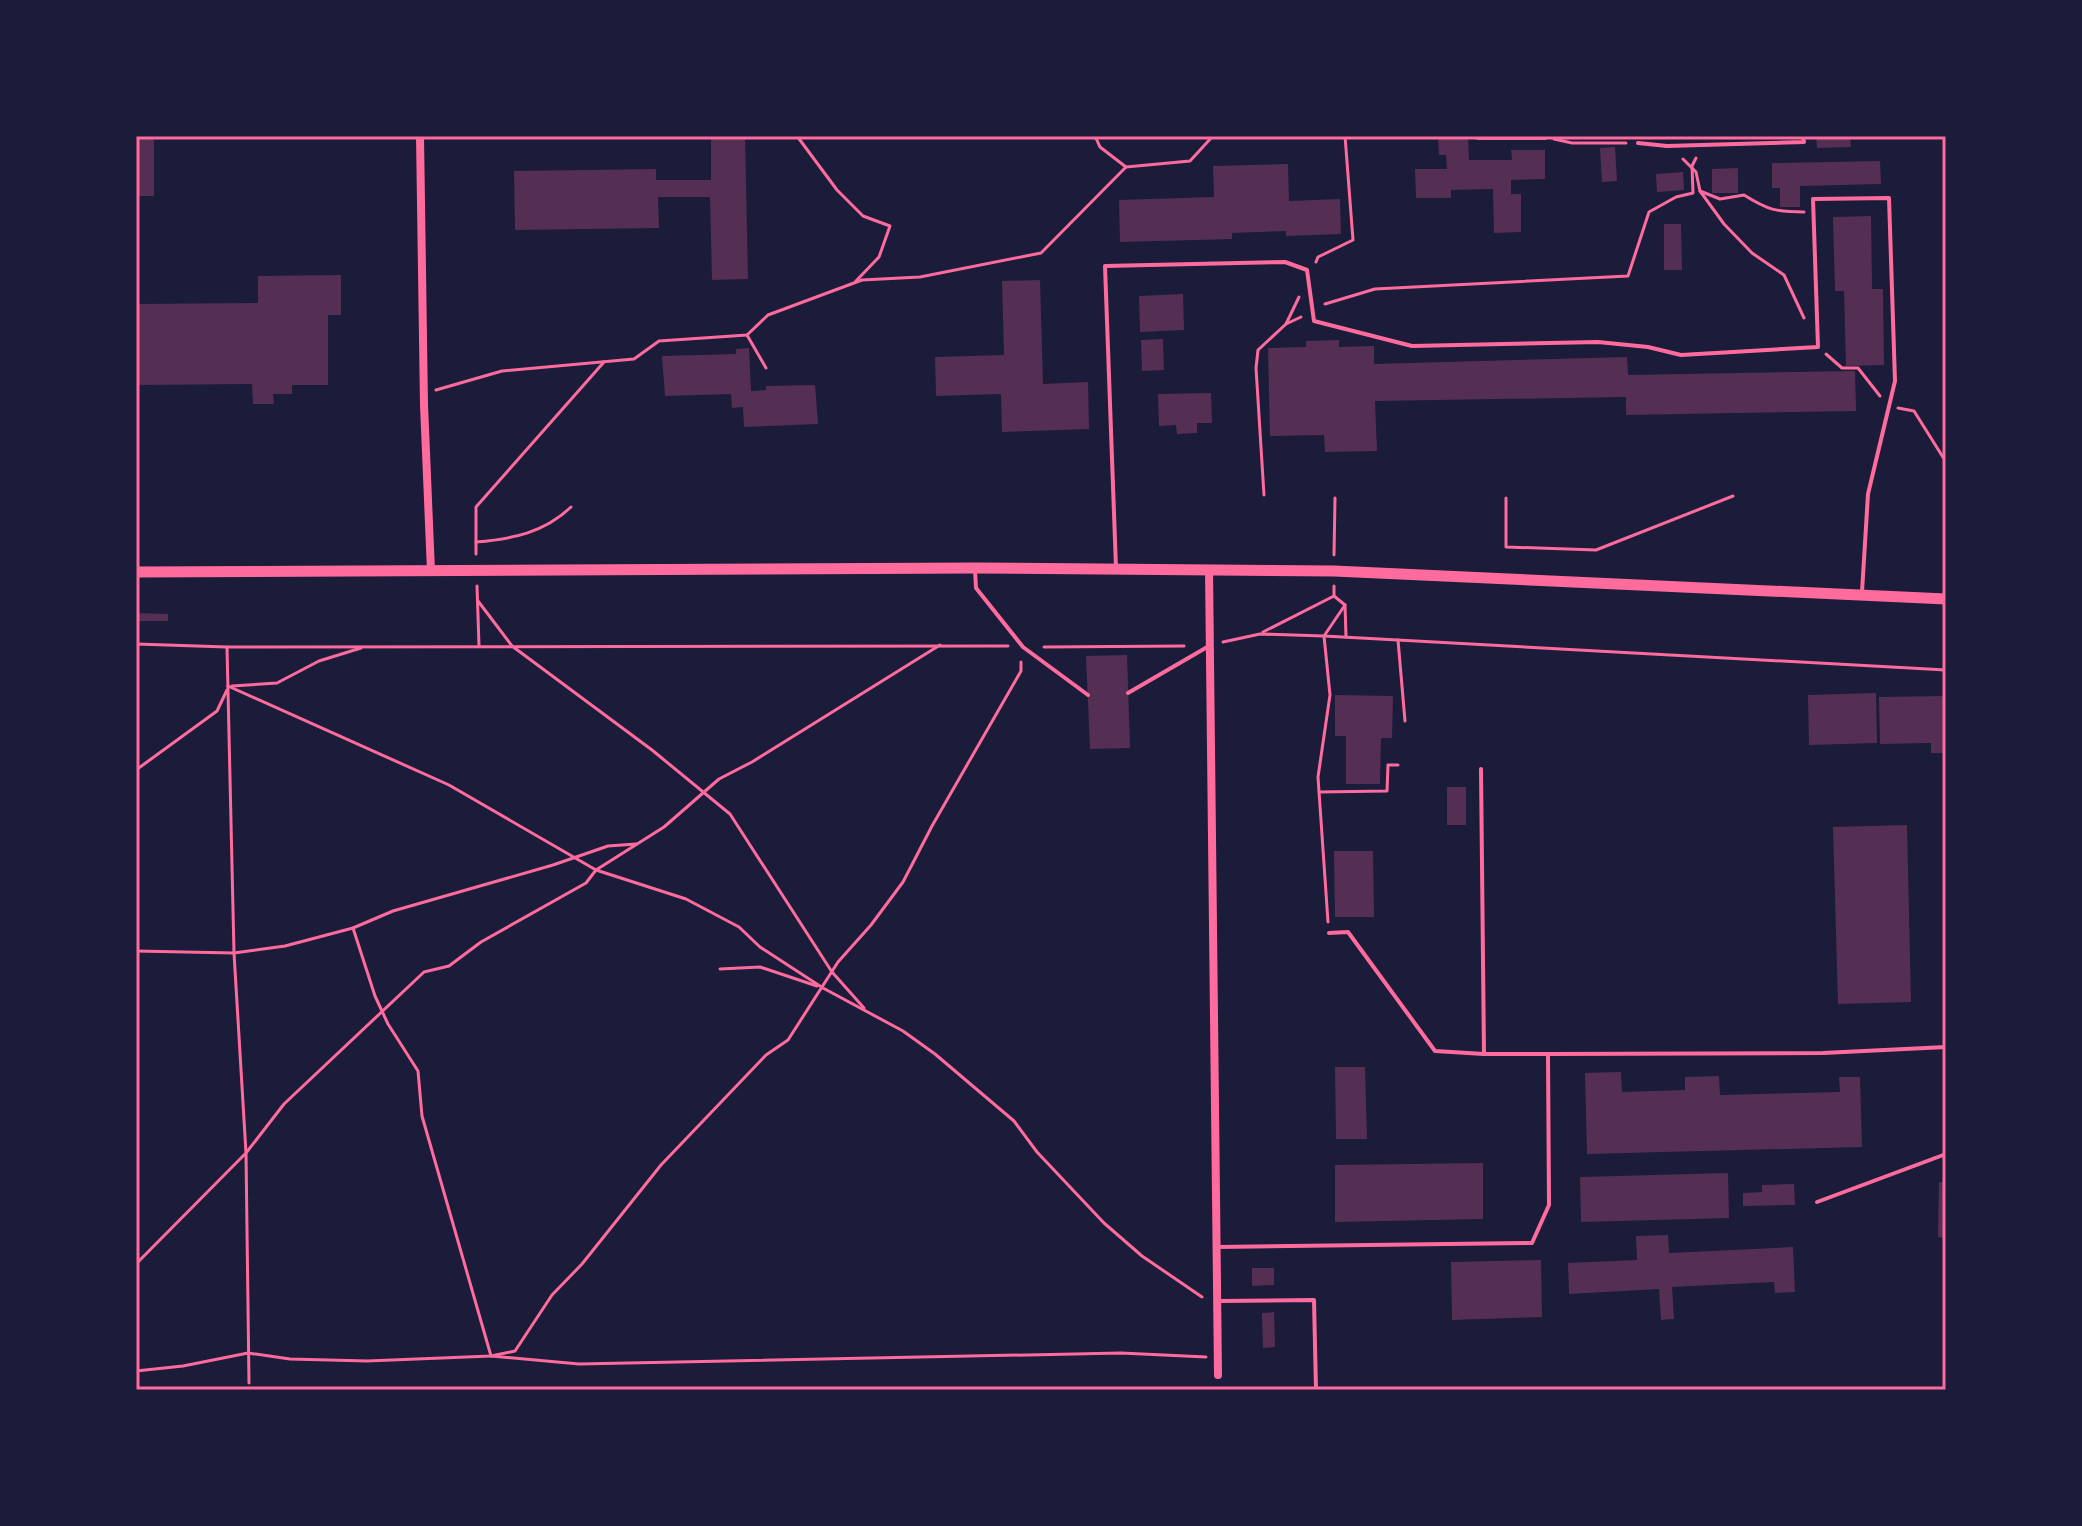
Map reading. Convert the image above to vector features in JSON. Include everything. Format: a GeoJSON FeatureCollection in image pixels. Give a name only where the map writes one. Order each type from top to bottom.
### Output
{"type":"FeatureCollection","features":[{"type":"Feature","properties":{"kind":"main road"},"geometry":{"type":"LineString","coordinates":[[136,572],[1209,569],[1334,571],[1946,599]]}},
{"type":"Feature","properties":{"kind":"street"},"geometry":{"type":"LineString","coordinates":[[420,136],[424,393],[431,571]]}},
{"type":"Feature","properties":{"kind":"street"},"geometry":{"type":"LineString","coordinates":[[1209,569],[1218,1375]]}},
{"type":"Feature","properties":{"kind":"lane"},"geometry":{"type":"LineString","coordinates":[[1478,136],[1545,138]]}},
{"type":"Feature","properties":{"kind":"lane"},"geometry":{"type":"LineString","coordinates":[[1638,143],[1667,146],[1804,142],[1803,136]]}},
{"type":"Feature","properties":{"kind":"lane"},"geometry":{"type":"LineString","coordinates":[[1116,568],[1105,266],[1285,262],[1307,270],[1314,321],[1412,346],[1598,342],[1648,347],[1681,355],[1818,347],[1813,199],[1889,198],[1895,381],[1868,494],[1862,594]]}},
{"type":"Feature","properties":{"kind":"lane"},"geometry":{"type":"LineString","coordinates":[[975,568],[976,588],[1023,647],[1088,695]]}},
{"type":"Feature","properties":{"kind":"lane"},"geometry":{"type":"LineString","coordinates":[[1128,693],[1211,645]]}},
{"type":"Feature","properties":{"kind":"lane"},"geometry":{"type":"LineString","coordinates":[[1481,769],[1484,1054]]}},
{"type":"Feature","properties":{"kind":"lane"},"geometry":{"type":"LineString","coordinates":[[1329,933],[1348,932],[1435,1051],[1484,1054],[1823,1053],[1946,1047]]}},
{"type":"Feature","properties":{"kind":"lane"},"geometry":{"type":"LineString","coordinates":[[1217,1247],[1532,1243],[1549,1205],[1548,1054]]}},
{"type":"Feature","properties":{"kind":"lane"},"geometry":{"type":"LineString","coordinates":[[1817,1202],[1946,1154]]}},
{"type":"Feature","properties":{"kind":"lane"},"geometry":{"type":"LineString","coordinates":[[1217,1304],[1314,1300],[1316,1390]]}},
{"type":"Feature","properties":{"kind":"path"},"geometry":{"type":"LineString","coordinates":[[797,136],[837,190],[863,216],[890,226],[879,257],[853,284]]}},
{"type":"Feature","properties":{"kind":"path"},"geometry":{"type":"LineString","coordinates":[[1095,136],[1100,147],[1126,167]]}},
{"type":"Feature","properties":{"kind":"path"},"geometry":{"type":"LineString","coordinates":[[424,393],[502,371],[634,359],[659,341],[747,335],[768,315],[862,280],[920,277],[1041,253],[1126,167],[1190,161],[1212,137],[1220,136]]}},
{"type":"Feature","properties":{"kind":"path"},"geometry":{"type":"LineString","coordinates":[[1286,324],[1318,257],[1353,240],[1345,136]]}},
{"type":"Feature","properties":{"kind":"path"},"geometry":{"type":"LineString","coordinates":[[1545,138],[1572,143],[1638,143]]}},
{"type":"Feature","properties":{"kind":"path"},"geometry":{"type":"LineString","coordinates":[[1264,495],[1256,368],[1258,350],[1286,324],[1331,301],[1375,289],[1628,276],[1649,212],[1676,197],[1693,193],[1692,166],[1702,145]]}},
{"type":"Feature","properties":{"kind":"path"},"geometry":{"type":"LineString","coordinates":[[1667,146],[1692,166],[1700,191],[1724,224],[1752,253],[1784,275],[1804,318]]}},
{"type":"Feature","properties":{"kind":"path"},"geometry":{"type":"LineString","coordinates":[[1700,191],[1720,199],[1744,195],[1777,212],[1813,211]]}},
{"type":"Feature","properties":{"kind":"path"},"geometry":{"type":"LineString","coordinates":[[747,335],[766,368]]}},
{"type":"Feature","properties":{"kind":"path"},"geometry":{"type":"LineString","coordinates":[[1818,347],[1842,368],[1858,368],[1889,407],[1914,411],[1946,462]]}},
{"type":"Feature","properties":{"kind":"path"},"geometry":{"type":"LineString","coordinates":[[479,646],[476,507],[604,362]]}},
{"type":"Feature","properties":{"kind":"path"},"geometry":{"type":"LineString","coordinates":[[1506,498],[1506,547],[1596,550],[1733,496]]}},
{"type":"Feature","properties":{"kind":"path"},"geometry":{"type":"LineString","coordinates":[[476,542],[512,539],[554,523],[571,507]]}},
{"type":"Feature","properties":{"kind":"path"},"geometry":{"type":"LineString","coordinates":[[1260,634],[1334,596]]}},
{"type":"Feature","properties":{"kind":"path"},"geometry":{"type":"LineString","coordinates":[[478,601],[512,646],[730,814],[832,972],[867,1011]]}},
{"type":"Feature","properties":{"kind":"path"},"geometry":{"type":"LineString","coordinates":[[1345,605],[1346,637]]}},
{"type":"Feature","properties":{"kind":"path"},"geometry":{"type":"LineString","coordinates":[[1324,636],[1330,695],[1318,777],[1329,933]]}},
{"type":"Feature","properties":{"kind":"path"},"geometry":{"type":"LineString","coordinates":[[1398,640],[1405,721]]}},
{"type":"Feature","properties":{"kind":"path"},"geometry":{"type":"LineString","coordinates":[[136,1264],[246,1153],[284,1104],[424,972],[449,966],[481,942],[586,883],[596,870],[664,827],[719,779],[752,762],[940,645]]}},
{"type":"Feature","properties":{"kind":"path"},"geometry":{"type":"LineString","coordinates":[[227,647],[234,953],[246,1153],[249,1383]]}},
{"type":"Feature","properties":{"kind":"path"},"geometry":{"type":"LineString","coordinates":[[228,686],[277,683],[319,661],[364,647]]}},
{"type":"Feature","properties":{"kind":"path"},"geometry":{"type":"LineString","coordinates":[[491,1356],[515,1351],[552,1295],[582,1264],[636,1194],[766,1055],[788,1040],[832,972],[903,882],[1021,671],[1023,647]]}},
{"type":"Feature","properties":{"kind":"path"},"geometry":{"type":"LineString","coordinates":[[136,770],[217,711],[228,686]]}},
{"type":"Feature","properties":{"kind":"path"},"geometry":{"type":"LineString","coordinates":[[228,686],[449,785],[596,870],[686,899],[739,927],[760,947],[823,988],[903,1031],[935,1054],[1014,1121],[1037,1152],[1104,1223],[1142,1256],[1217,1304]]}},
{"type":"Feature","properties":{"kind":"path"},"geometry":{"type":"LineString","coordinates":[[1319,792],[1387,791],[1388,765],[1398,765]]}},
{"type":"Feature","properties":{"kind":"path"},"geometry":{"type":"LineString","coordinates":[[136,951],[234,953],[285,946],[353,928],[393,911],[608,846],[637,844]]}},
{"type":"Feature","properties":{"kind":"path"},"geometry":{"type":"LineString","coordinates":[[353,928],[375,996],[388,1024],[418,1071],[422,1116],[491,1356]]}},
{"type":"Feature","properties":{"kind":"path"},"geometry":{"type":"LineString","coordinates":[[720,969],[760,967],[823,988]]}},
{"type":"Feature","properties":{"kind":"path"},"geometry":{"type":"LineString","coordinates":[[136,1371],[183,1366],[248,1353],[326,1361],[491,1356],[579,1364],[1121,1353],[1218,1358]]}},
{"type":"Feature","properties":{"kind":"building"},"geometry":{"type":"Polygon","coordinates":[[[136,136],[154,136],[154,196],[136,196],[136,136]]]}},
{"type":"Feature","properties":{"kind":"building"},"geometry":{"type":"Polygon","coordinates":[[[711,136],[745,136],[748,279],[712,280],[710,197],[658,197],[659,228],[515,230],[514,171],[656,169],[656,180],[711,180],[711,136]]]}},
{"type":"Feature","properties":{"kind":"building"},"geometry":{"type":"Polygon","coordinates":[[[1438,136],[1468,136],[1469,160],[1512,160],[1511,150],[1545,150],[1545,179],[1511,180],[1511,194],[1521,194],[1521,232],[1494,233],[1493,189],[1451,190],[1451,198],[1416,198],[1415,169],[1447,169],[1446,155],[1439,155],[1438,136]]]}},
{"type":"Feature","properties":{"kind":"building"},"geometry":{"type":"Polygon","coordinates":[[[1816,136],[1850,136],[1851,147],[1817,148],[1816,136]]]}},
{"type":"Feature","properties":{"kind":"building"},"geometry":{"type":"Polygon","coordinates":[[[1615,147],[1617,181],[1602,182],[1600,148],[1615,147]]]}},
{"type":"Feature","properties":{"kind":"building"},"geometry":{"type":"Polygon","coordinates":[[[1880,161],[1881,184],[1800,186],[1800,207],[1780,207],[1780,188],[1772,188],[1772,163],[1880,161]]]}},
{"type":"Feature","properties":{"kind":"building"},"geometry":{"type":"Polygon","coordinates":[[[1288,164],[1289,201],[1340,199],[1341,234],[1286,236],[1286,231],[1232,233],[1232,239],[1120,242],[1119,200],[1214,197],[1213,166],[1288,164]]]}},
{"type":"Feature","properties":{"kind":"building"},"geometry":{"type":"Polygon","coordinates":[[[1738,168],[1738,193],[1712,193],[1712,169],[1738,168]]]}},
{"type":"Feature","properties":{"kind":"building"},"geometry":{"type":"Polygon","coordinates":[[[1683,172],[1684,190],[1657,192],[1656,174],[1683,172]]]}},
{"type":"Feature","properties":{"kind":"building"},"geometry":{"type":"Polygon","coordinates":[[[1871,216],[1872,289],[1883,289],[1884,365],[1846,366],[1844,291],[1835,291],[1833,217],[1871,216]]]}},
{"type":"Feature","properties":{"kind":"building"},"geometry":{"type":"Polygon","coordinates":[[[1664,224],[1681,224],[1682,270],[1664,270],[1664,224]]]}},
{"type":"Feature","properties":{"kind":"building"},"geometry":{"type":"Polygon","coordinates":[[[341,275],[341,315],[328,315],[328,385],[292,385],[292,394],[273,394],[274,404],[253,404],[252,384],[136,385],[136,304],[258,303],[258,276],[341,275]]]}},
{"type":"Feature","properties":{"kind":"building"},"geometry":{"type":"Polygon","coordinates":[[[1040,280],[1043,384],[1088,382],[1089,429],[1002,432],[1001,394],[936,396],[935,357],[1004,355],[1002,281],[1040,280]]]}},
{"type":"Feature","properties":{"kind":"building"},"geometry":{"type":"Polygon","coordinates":[[[1183,294],[1184,330],[1140,332],[1139,296],[1183,294]]]}},
{"type":"Feature","properties":{"kind":"building"},"geometry":{"type":"Polygon","coordinates":[[[1163,339],[1164,370],[1142,371],[1141,340],[1163,339]]]}},
{"type":"Feature","properties":{"kind":"building"},"geometry":{"type":"Polygon","coordinates":[[[1339,340],[1339,347],[1374,346],[1374,364],[1627,357],[1628,375],[1855,371],[1856,411],[1626,415],[1626,397],[1375,401],[1377,451],[1325,452],[1324,435],[1270,436],[1268,348],[1306,347],[1306,341],[1339,340]]]}},
{"type":"Feature","properties":{"kind":"building"},"geometry":{"type":"Polygon","coordinates":[[[749,348],[751,391],[766,390],[766,386],[815,385],[818,424],[744,427],[743,407],[732,408],[731,394],[665,396],[662,356],[736,354],[736,349],[749,348]]]}},
{"type":"Feature","properties":{"kind":"building"},"geometry":{"type":"Polygon","coordinates":[[[1211,393],[1212,423],[1197,423],[1197,433],[1177,434],[1176,425],[1159,426],[1158,394],[1211,393]]]}},
{"type":"Feature","properties":{"kind":"building"},"geometry":{"type":"Polygon","coordinates":[[[136,613],[168,614],[168,621],[136,621],[136,613]]]}},
{"type":"Feature","properties":{"kind":"building"},"geometry":{"type":"Polygon","coordinates":[[[1127,655],[1130,748],[1090,749],[1086,656],[1127,655]]]}},
{"type":"Feature","properties":{"kind":"building"},"geometry":{"type":"Polygon","coordinates":[[[1876,693],[1877,743],[1809,745],[1808,695],[1876,693]]]}},
{"type":"Feature","properties":{"kind":"building"},"geometry":{"type":"Polygon","coordinates":[[[1335,695],[1393,696],[1392,738],[1381,738],[1380,784],[1346,784],[1346,736],[1335,736],[1335,695]]]}},
{"type":"Feature","properties":{"kind":"building"},"geometry":{"type":"Polygon","coordinates":[[[1945,696],[1946,753],[1931,753],[1931,743],[1880,744],[1879,697],[1945,696]]]}},
{"type":"Feature","properties":{"kind":"building"},"geometry":{"type":"Polygon","coordinates":[[[1447,787],[1466,787],[1466,825],[1447,825],[1447,787]]]}},
{"type":"Feature","properties":{"kind":"building"},"geometry":{"type":"Polygon","coordinates":[[[1907,825],[1911,1002],[1838,1004],[1833,827],[1907,825]]]}},
{"type":"Feature","properties":{"kind":"building"},"geometry":{"type":"Polygon","coordinates":[[[1334,851],[1373,851],[1374,917],[1335,917],[1334,851]]]}},
{"type":"Feature","properties":{"kind":"building"},"geometry":{"type":"Polygon","coordinates":[[[1335,1067],[1365,1067],[1367,1139],[1336,1139],[1335,1067]]]}},
{"type":"Feature","properties":{"kind":"building"},"geometry":{"type":"Polygon","coordinates":[[[1621,1072],[1622,1092],[1685,1090],[1685,1077],[1719,1076],[1720,1095],[1840,1092],[1839,1077],[1860,1077],[1862,1147],[1587,1154],[1585,1073],[1621,1072]]]}},
{"type":"Feature","properties":{"kind":"building"},"geometry":{"type":"Polygon","coordinates":[[[1483,1163],[1483,1219],[1335,1222],[1335,1165],[1483,1163]]]}},
{"type":"Feature","properties":{"kind":"building"},"geometry":{"type":"Polygon","coordinates":[[[1728,1173],[1729,1218],[1581,1222],[1580,1177],[1728,1173]]]}},
{"type":"Feature","properties":{"kind":"building"},"geometry":{"type":"Polygon","coordinates":[[[1939,1182],[1946,1183],[1946,1238],[1938,1237],[1939,1182]]]}},
{"type":"Feature","properties":{"kind":"building"},"geometry":{"type":"Polygon","coordinates":[[[1794,1184],[1795,1205],[1743,1206],[1743,1193],[1762,1192],[1762,1185],[1794,1184]]]}},
{"type":"Feature","properties":{"kind":"building"},"geometry":{"type":"Polygon","coordinates":[[[1668,1235],[1669,1253],[1793,1247],[1795,1292],[1775,1293],[1774,1282],[1672,1287],[1674,1319],[1661,1320],[1659,1289],[1569,1294],[1568,1263],[1637,1260],[1636,1236],[1668,1235]]]}},
{"type":"Feature","properties":{"kind":"building"},"geometry":{"type":"Polygon","coordinates":[[[1541,1260],[1542,1317],[1452,1320],[1451,1262],[1541,1260]]]}},
{"type":"Feature","properties":{"kind":"building"},"geometry":{"type":"Polygon","coordinates":[[[1252,1268],[1274,1268],[1274,1285],[1252,1286],[1252,1268]]]}},
{"type":"Feature","properties":{"kind":"building"},"geometry":{"type":"Polygon","coordinates":[[[1274,1312],[1275,1347],[1263,1348],[1262,1313],[1274,1312]]]}}]}
